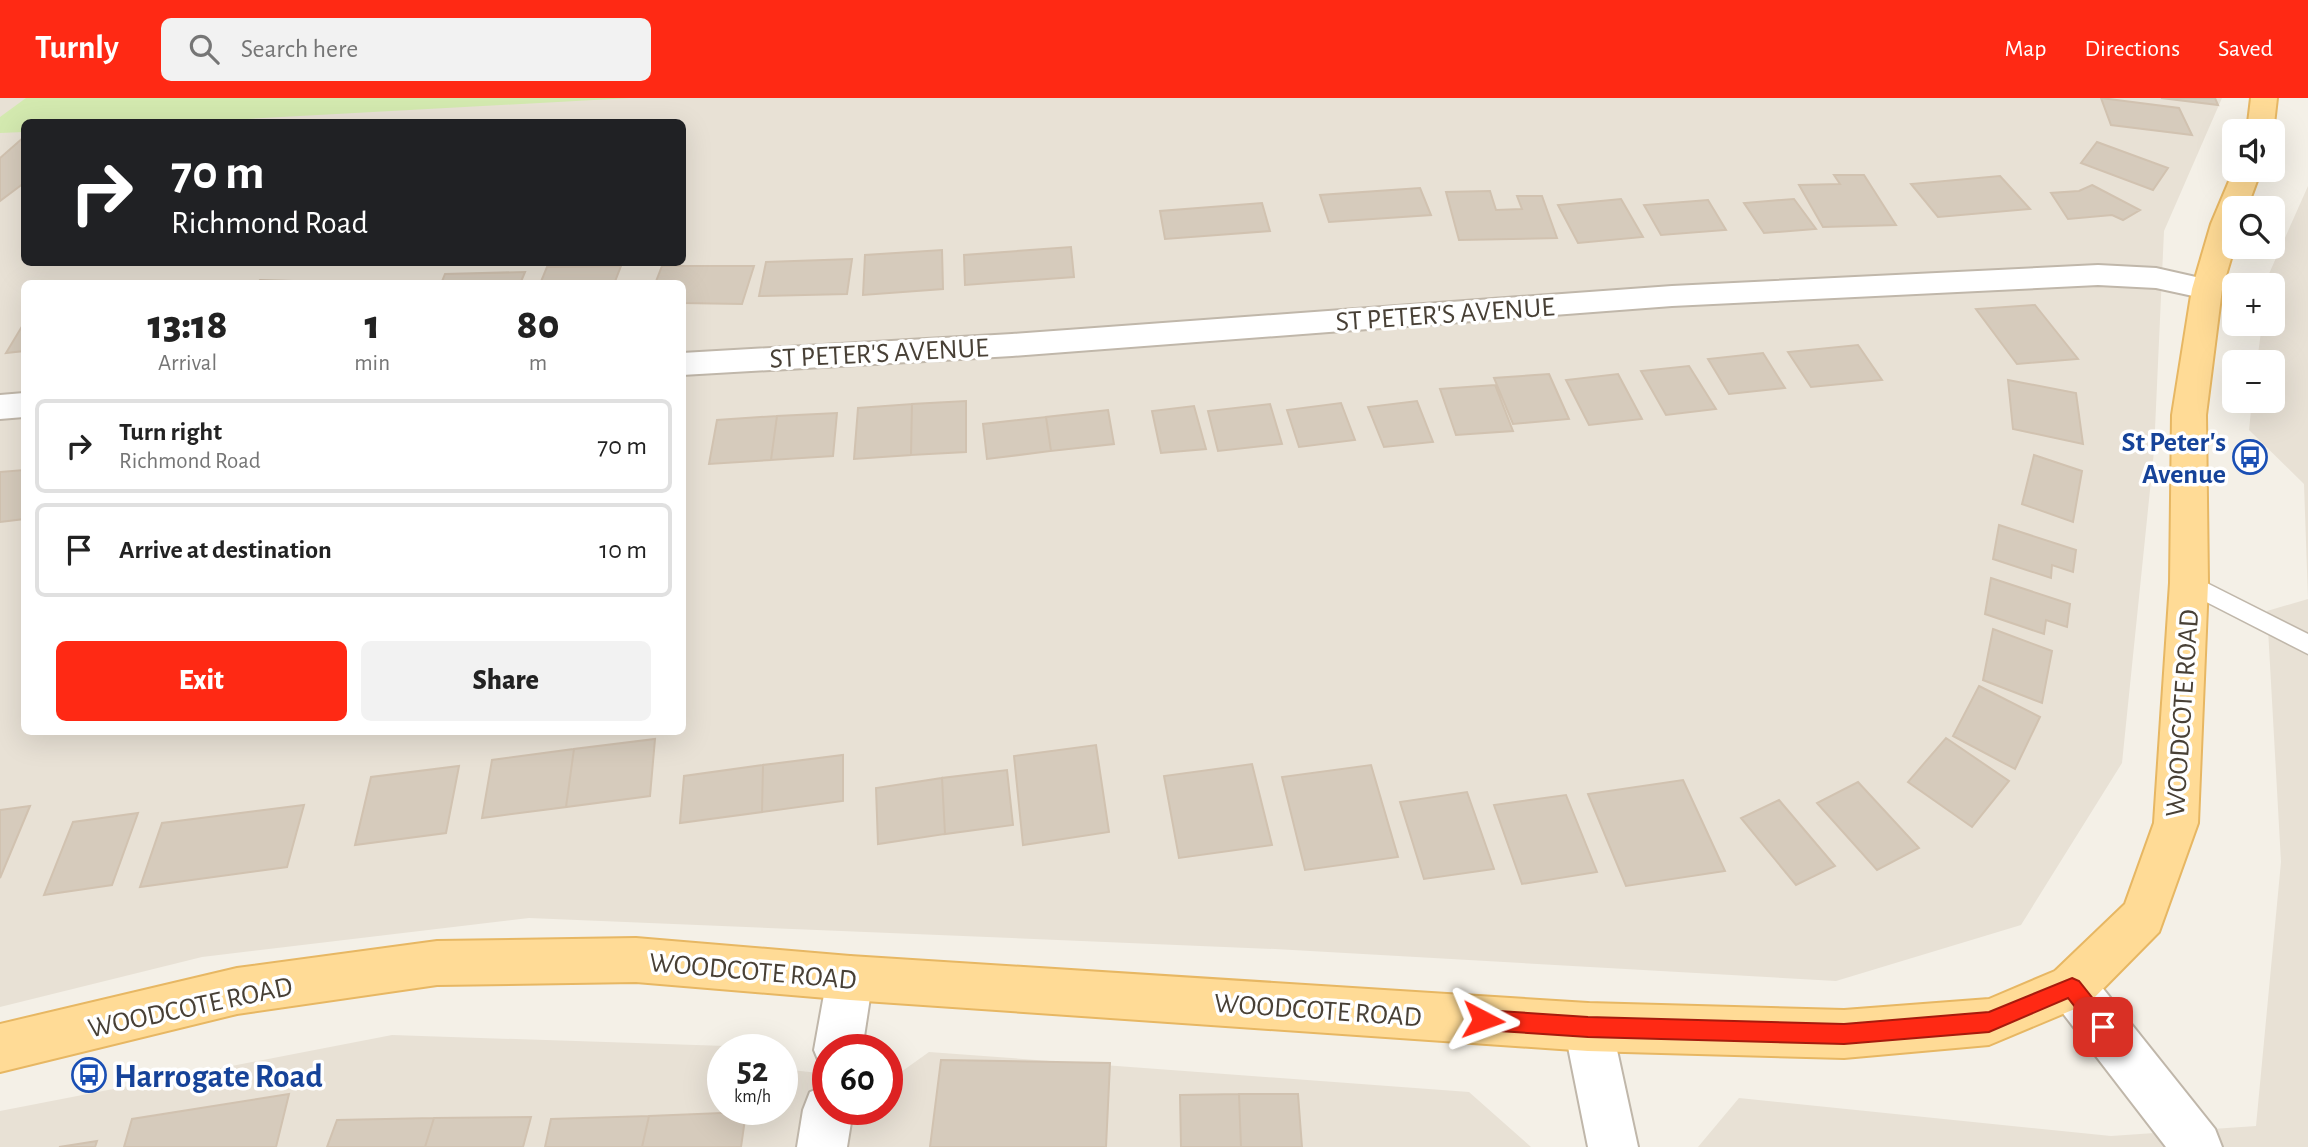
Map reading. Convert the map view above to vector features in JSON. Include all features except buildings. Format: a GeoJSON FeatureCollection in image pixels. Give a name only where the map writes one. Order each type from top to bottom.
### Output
{"type":"FeatureCollection","features":[{"type":"Feature","properties":{"kind":"main road"},"geometry":{"type":"LineString","coordinates":[[2262,119],[2264,98]]}},
{"type":"Feature","properties":{"kind":"main road","name":"WOODCOTE ROAD"},"geometry":{"type":"LineString","coordinates":[[0,1048],[237,991],[437,963],[636,960],[850,978],[1588,1027],[1844,1034],[1989,1022],[2072,987],[2143,917],[2176,823],[2189,583],[2189,415],[2207,289],[2226,224],[2242,182]]}},
{"type":"Feature","properties":{"kind":"street","name":"ST PETER'S AVENUE"},"geometry":{"type":"LineString","coordinates":[[686,364],[1026,344],[1672,296],[2098,275],[2156,278],[2207,289]]}},
{"type":"Feature","properties":{"kind":"street"},"geometry":{"type":"LineString","coordinates":[[0,407],[21,405]]}},
{"type":"Feature","properties":{"kind":"street"},"geometry":{"type":"LineString","coordinates":[[841,1034],[850,978]]}},
{"type":"Feature","properties":{"kind":"street"},"geometry":{"type":"LineString","coordinates":[[2072,987],[2197,1147]]}},
{"type":"Feature","properties":{"kind":"street"},"geometry":{"type":"LineString","coordinates":[[1588,1027],[1613,1147]]}},
{"type":"Feature","properties":{"kind":"street"},"geometry":{"type":"LineString","coordinates":[[822,1147],[826,1125]]}},
{"type":"Feature","properties":{"kind":"lane"},"geometry":{"type":"LineString","coordinates":[[2189,583],[2308,645]]}},
{"type":"Feature","properties":{"kind":"shaded area"},"geometry":{"type":"Polygon","coordinates":[[[0,98],[2222,98],[2164,231],[2154,451],[2122,763],[2021,925],[1836,981],[1275,949],[529,918],[202,957],[0,1007],[0,98]]]}},
{"type":"Feature","properties":{"kind":"shaded area"},"geometry":{"type":"Polygon","coordinates":[[[2308,186],[2308,599],[2304,484],[2249,430],[2251,413],[2285,413],[2285,350],[2259,350],[2260,336],[2285,336],[2285,273],[2269,273],[2276,259],[2285,259],[2285,238],[2308,186]]]}},
{"type":"Feature","properties":{"kind":"shaded area"},"geometry":{"type":"Polygon","coordinates":[[[2308,599],[2308,1147],[1698,1147],[1739,1098],[2111,1136],[2256,1126],[2281,862],[2267,611],[2308,599]]]}},
{"type":"Feature","properties":{"kind":"shaded area"},"geometry":{"type":"Polygon","coordinates":[[[392,1035],[707,1045],[707,1125],[798,1125],[798,1071],[812,1072],[812,1125],[903,1125],[903,1071],[929,1052],[1469,1092],[1531,1147],[0,1147],[0,1111],[392,1035]]]}},
{"type":"Feature","properties":{"kind":"green space"},"geometry":{"type":"Polygon","coordinates":[[[26,98],[630,98],[247,119],[21,119],[21,132],[0,133],[0,117],[26,98]]]}},
{"type":"Feature","properties":{"kind":"place","name":"St Peter's Avenue"},"geometry":{"type":"Point","coordinates":[2250,457]}},
{"type":"Feature","properties":{"kind":"place","name":"Harrogate Road"},"geometry":{"type":"Point","coordinates":[89,1075]}},
{"type":"Feature","properties":{"kind":"route"},"geometry":{"type":"LineString","coordinates":[[1483,1020],[1588,1027],[1844,1034],[1989,1022],[2072,987],[2103,1027]]}}]}
